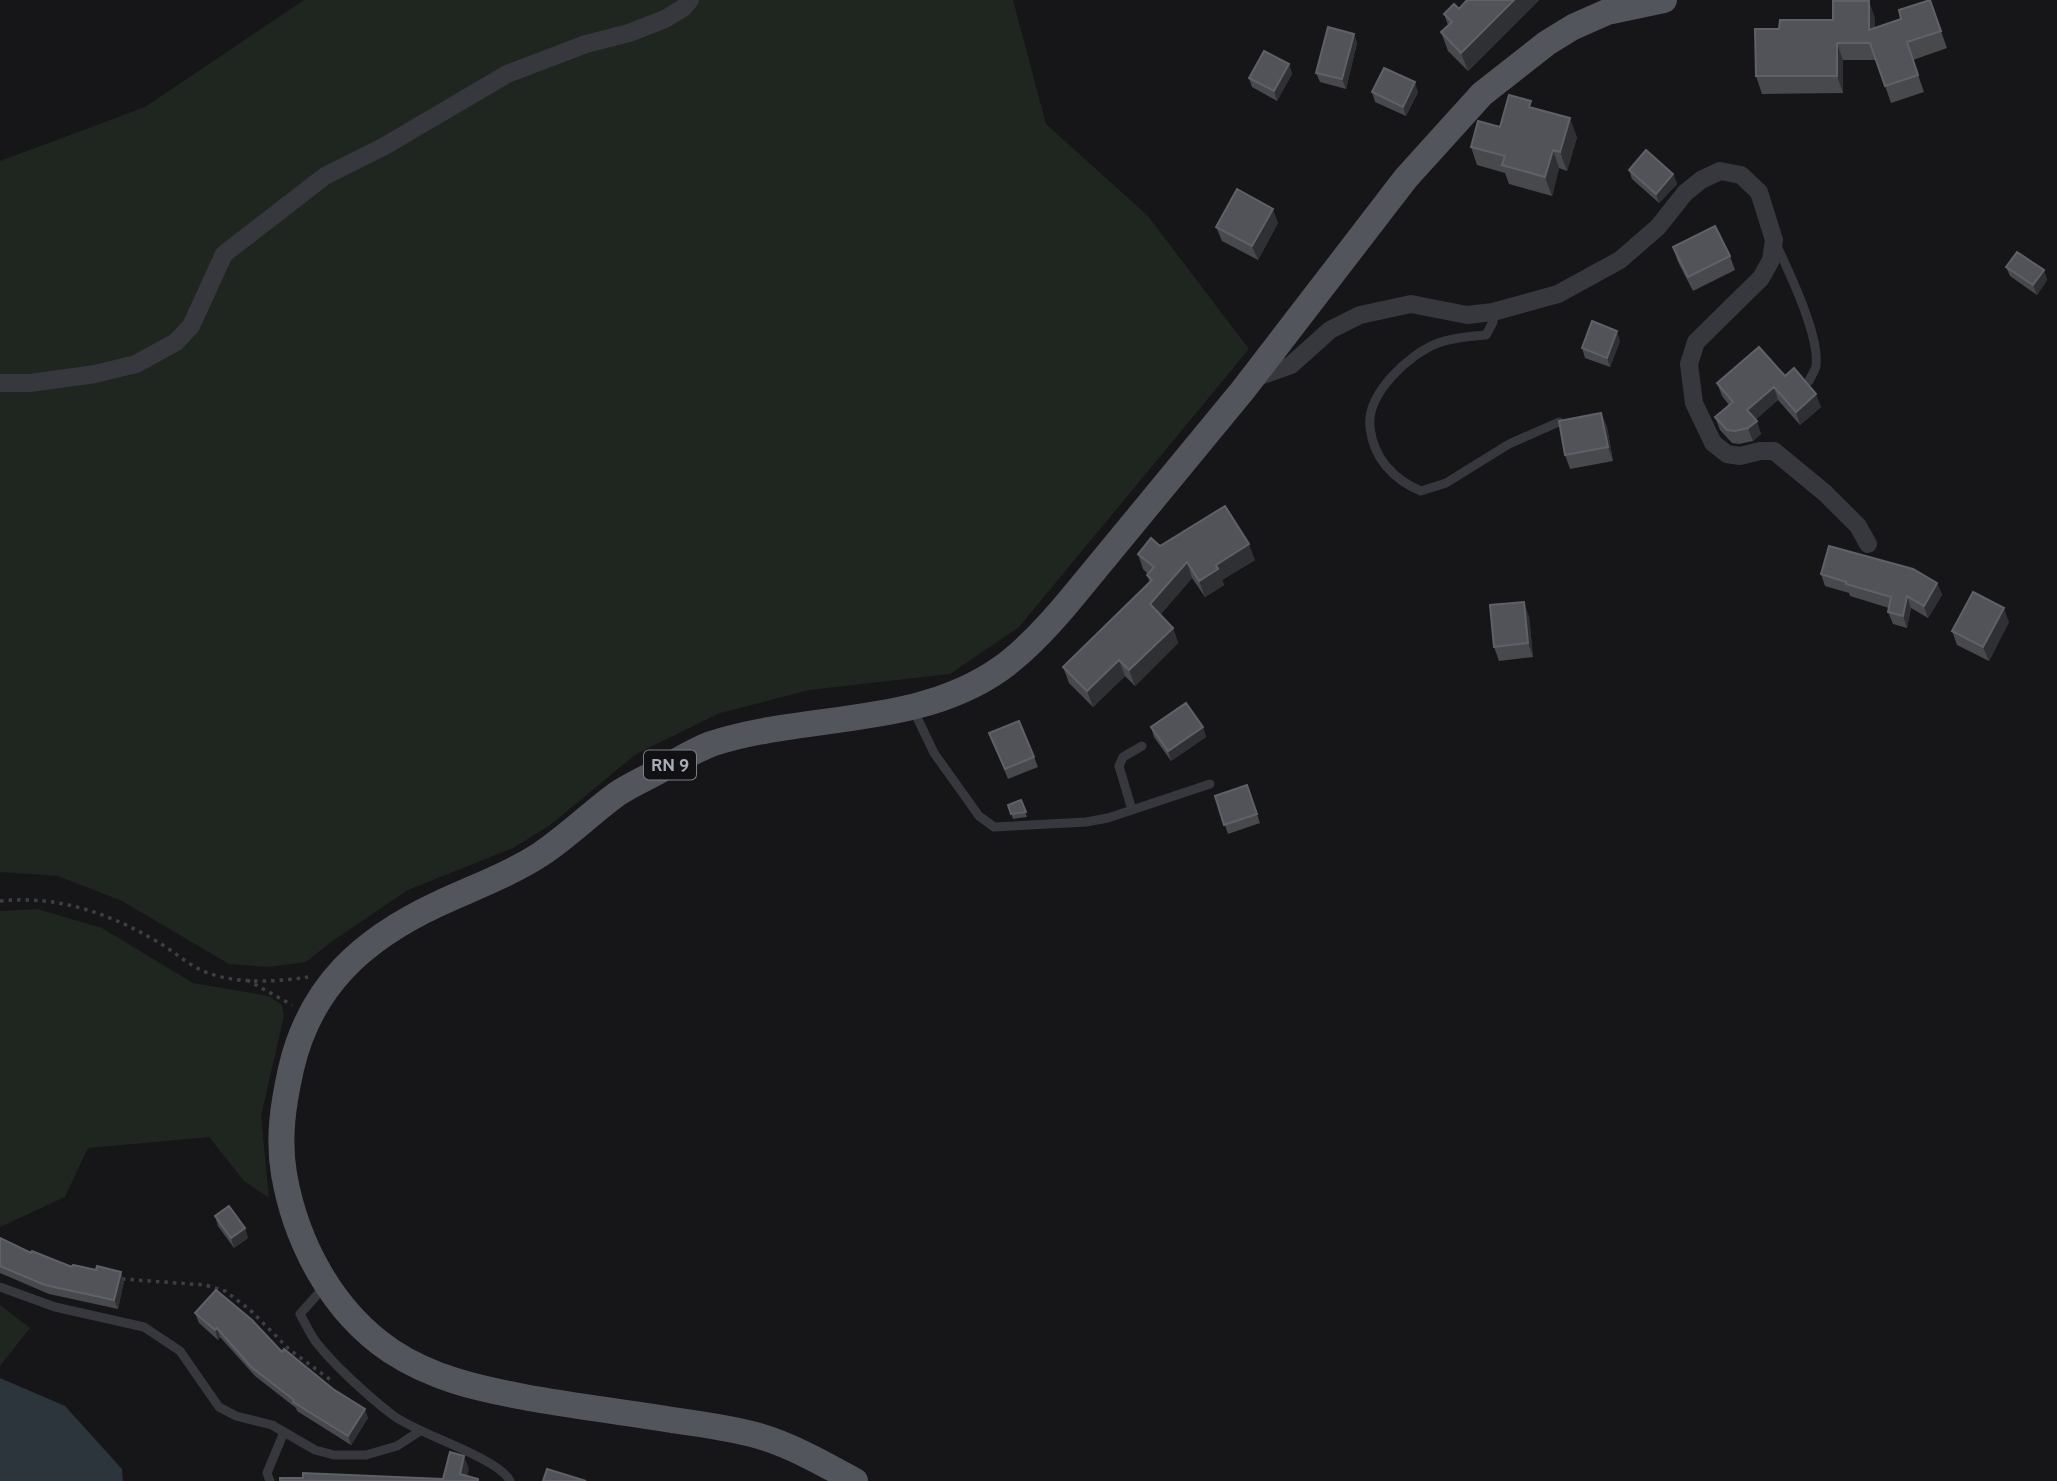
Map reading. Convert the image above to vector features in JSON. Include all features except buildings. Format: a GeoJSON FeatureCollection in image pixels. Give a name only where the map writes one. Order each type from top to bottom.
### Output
{"type":"FeatureCollection","features":[{"type":"Feature","properties":{"kind":"main road","name":"RN 9"},"geometry":{"type":"LineString","coordinates":[[843,1478],[784,1445],[757,1435],[541,1400],[453,1382],[426,1371],[393,1352],[368,1333],[338,1302],[300,1237],[283,1167],[280,1139],[283,1109],[294,1057],[304,1027],[318,1000],[350,960],[388,931],[438,904],[520,867],[623,790],[708,745],[763,730],[912,707],[959,691],[997,671],[1052,621],[1251,379],[1406,178],[1482,94],[1547,43],[1573,27],[1606,12],[1664,0]]}},
{"type":"Feature","properties":{"kind":"street"},"geometry":{"type":"LineString","coordinates":[[0,383],[30,383],[136,365],[176,342],[191,326],[224,254],[325,176],[383,147],[507,74],[586,44],[629,33],[665,19],[683,8],[690,0]]}},
{"type":"Feature","properties":{"kind":"street"},"geometry":{"type":"LineString","coordinates":[[1251,379],[1292,365],[1330,330],[1360,315],[1411,304],[1467,315],[1493,312],[1558,295],[1620,260],[1658,227],[1685,193],[1701,180],[1720,171],[1741,175],[1759,192],[1774,240],[1771,260],[1761,278],[1696,342],[1689,364],[1694,403],[1713,443],[1720,449],[1727,454],[1740,456],[1767,451],[1781,455],[1858,526],[1868,544]]}},
{"type":"Feature","properties":{"kind":"lane"},"geometry":{"type":"LineString","coordinates":[[1774,240],[1794,282],[1814,345],[1816,367],[1809,381]]}},
{"type":"Feature","properties":{"kind":"lane"},"geometry":{"type":"LineString","coordinates":[[1493,312],[1493,322],[1486,335],[1437,343],[1414,356],[1392,374],[1375,403],[1369,425],[1376,451],[1397,478],[1421,491],[1446,483],[1509,444],[1559,422]]}},
{"type":"Feature","properties":{"kind":"lane"},"geometry":{"type":"LineString","coordinates":[[912,707],[934,753],[988,825],[1001,827],[1086,822],[1210,784]]}},
{"type":"Feature","properties":{"kind":"lane"},"geometry":{"type":"LineString","coordinates":[[1132,810],[1119,766],[1123,757],[1142,746]]}},
{"type":"Feature","properties":{"kind":"lane"},"geometry":{"type":"LineString","coordinates":[[327,1283],[300,1314],[316,1342],[360,1387],[395,1417],[481,1459],[507,1475],[510,1481]]}},
{"type":"Feature","properties":{"kind":"lane"},"geometry":{"type":"LineString","coordinates":[[0,1287],[55,1307],[144,1327],[180,1351],[219,1407],[236,1416],[272,1425],[316,1450],[334,1455],[366,1455],[397,1446],[419,1431]]}},
{"type":"Feature","properties":{"kind":"lane"},"geometry":{"type":"LineString","coordinates":[[270,1481],[267,1473],[284,1432]]}},
{"type":"Feature","properties":{"kind":"path"},"geometry":{"type":"LineString","coordinates":[[0,901],[19,899],[57,902],[88,909],[117,920],[159,943],[187,963],[228,978],[288,980],[338,974]]}},
{"type":"Feature","properties":{"kind":"path"},"geometry":{"type":"LineString","coordinates":[[245,979],[297,1009],[304,1027]]}},
{"type":"Feature","properties":{"kind":"path"},"geometry":{"type":"LineString","coordinates":[[111,1277],[205,1285],[225,1291],[249,1309],[290,1350],[333,1381]]}},
{"type":"Feature","properties":{"kind":"shaded area"},"geometry":{"type":"Polygon","coordinates":[[[304,0],[1013,0],[1046,124],[1148,216],[1249,349],[1019,627],[950,674],[809,690],[720,713],[636,754],[549,826],[513,848],[408,890],[306,962],[268,967],[229,964],[122,901],[58,876],[0,872],[0,161],[145,107],[304,0]]]}},
{"type":"Feature","properties":{"kind":"shaded area"},"geometry":{"type":"Polygon","coordinates":[[[37,909],[102,928],[193,983],[269,996],[282,1005],[284,1016],[261,1116],[269,1198],[244,1181],[209,1137],[88,1148],[65,1197],[0,1227],[0,911],[37,909]]]}},
{"type":"Feature","properties":{"kind":"shaded area"},"geometry":{"type":"Polygon","coordinates":[[[0,1305],[30,1328],[0,1366],[0,1305]]]}},
{"type":"Feature","properties":{"kind":"shaded area"},"geometry":{"type":"Polygon","coordinates":[[[0,1378],[65,1406],[122,1469],[123,1481],[0,1481],[0,1378]]]}}]}
